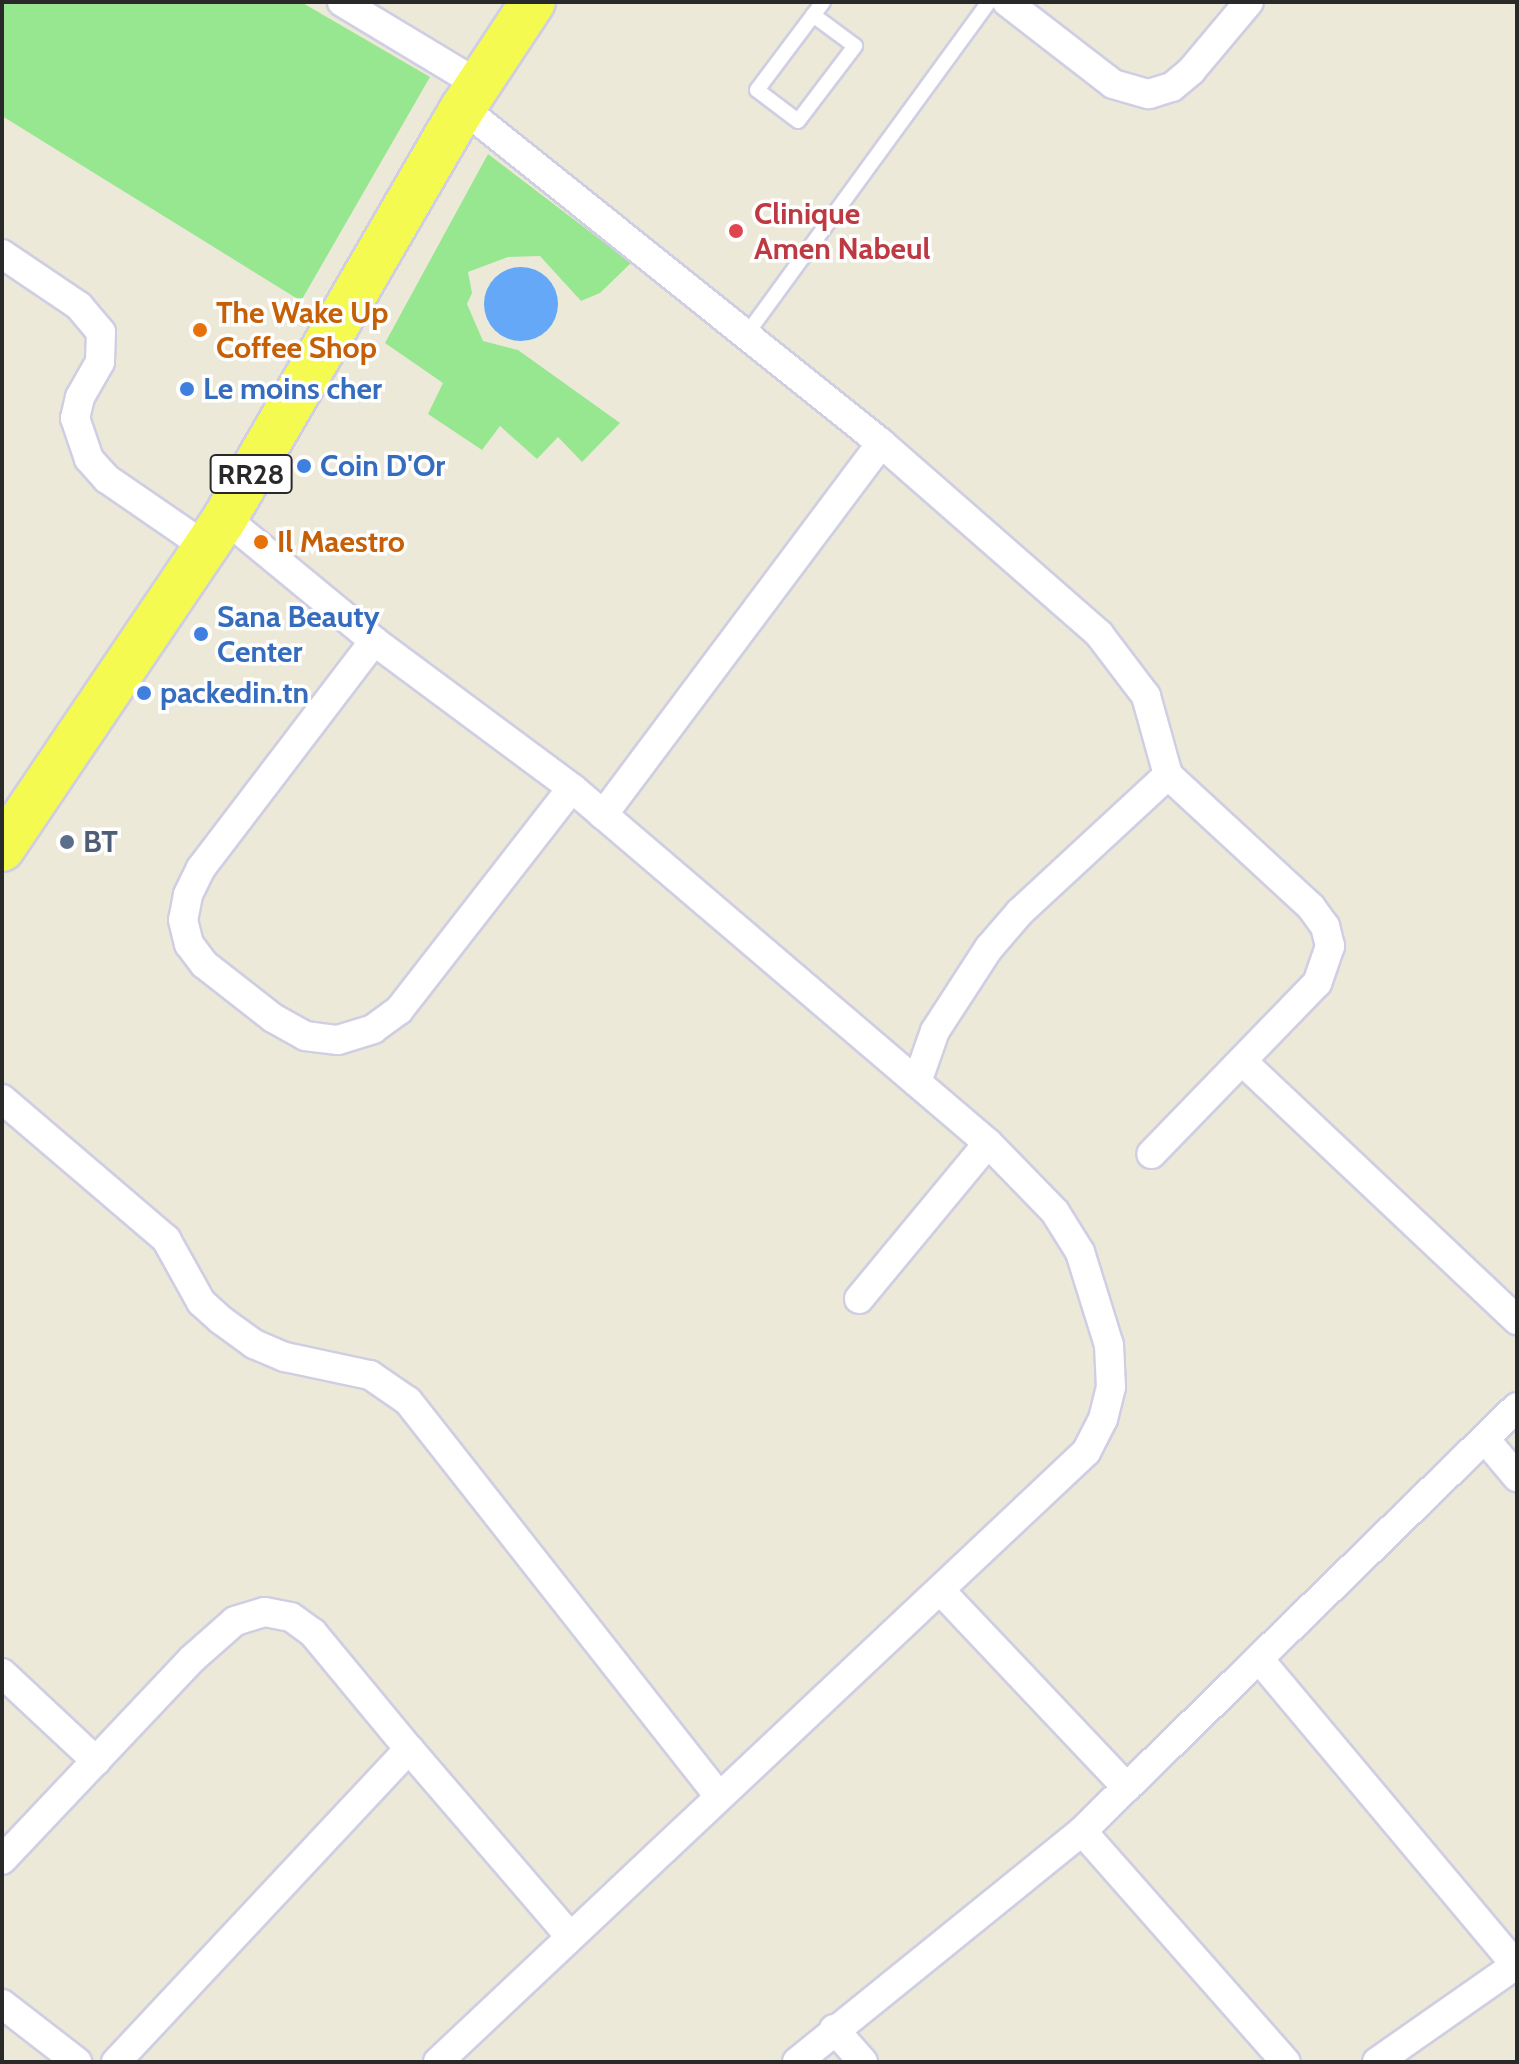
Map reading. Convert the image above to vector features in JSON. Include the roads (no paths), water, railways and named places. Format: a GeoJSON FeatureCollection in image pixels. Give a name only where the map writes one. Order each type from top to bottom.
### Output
{"type":"FeatureCollection","features":[{"type":"Feature","properties":{"kind":"main road","name":"RR28"},"geometry":{"type":"LineString","coordinates":[[2,849],[215,532],[522,2]]}},
{"type":"Feature","properties":{"kind":"main road","name":"RR28"},"geometry":{"type":"LineString","coordinates":[[470,96],[533,2]]}},
{"type":"Feature","properties":{"kind":"street"},"geometry":{"type":"LineString","coordinates":[[342,2],[470,96],[746,335],[988,532],[1131,670],[1157,725],[1168,775],[1311,907],[1330,946],[1317,983],[1151,1154]]}},
{"type":"Feature","properties":{"kind":"street"},"geometry":{"type":"LineString","coordinates":[[1007,2],[1113,84],[1149,94],[1172,87],[1191,71],[1249,2]]}},
{"type":"Feature","properties":{"kind":"street"},"geometry":{"type":"LineString","coordinates":[[2,254],[79,306],[101,332],[100,362],[80,397],[75,418],[89,459],[107,479],[215,532],[374,641],[572,788],[988,1143],[1055,1212],[1080,1252],[1109,1345],[1111,1387],[1103,1419],[1086,1452],[718,1795],[438,2062]]}},
{"type":"Feature","properties":{"kind":"street"},"geometry":{"type":"LineString","coordinates":[[603,815],[881,443]]}},
{"type":"Feature","properties":{"kind":"street"},"geometry":{"type":"LineString","coordinates":[[374,641],[201,868],[188,895],[183,920],[189,944],[204,964],[273,1018],[305,1036],[338,1040],[373,1029],[399,1010],[572,788]]}},
{"type":"Feature","properties":{"kind":"street"},"geometry":{"type":"LineString","coordinates":[[917,1082],[935,1031],[989,948],[1020,912],[1168,775]]}},
{"type":"Feature","properties":{"kind":"street"},"geometry":{"type":"LineString","coordinates":[[1242,1061],[1517,1320]]}},
{"type":"Feature","properties":{"kind":"street"},"geometry":{"type":"LineString","coordinates":[[2,1099],[166,1239],[201,1302],[221,1320],[254,1344],[285,1357],[370,1375],[408,1401],[718,1795]]}},
{"type":"Feature","properties":{"kind":"street"},"geometry":{"type":"LineString","coordinates":[[859,1299],[988,1143]]}},
{"type":"Feature","properties":{"kind":"street"},"geometry":{"type":"LineString","coordinates":[[797,2062],[1082,1831],[1517,1407]]}},
{"type":"Feature","properties":{"kind":"street"},"geometry":{"type":"LineString","coordinates":[[1485,1439],[1517,1477]]}},
{"type":"Feature","properties":{"kind":"street"},"geometry":{"type":"LineString","coordinates":[[940,1590],[1127,1788]]}},
{"type":"Feature","properties":{"kind":"street"},"geometry":{"type":"LineString","coordinates":[[2,1860],[235,1621],[265,1612],[291,1617],[313,1633],[570,1936]]}},
{"type":"Feature","properties":{"kind":"street"},"geometry":{"type":"LineString","coordinates":[[1259,1659],[1517,1965],[1377,2062]]}},
{"type":"Feature","properties":{"kind":"street"},"geometry":{"type":"LineString","coordinates":[[2,1673],[96,1761]]}},
{"type":"Feature","properties":{"kind":"street"},"geometry":{"type":"LineString","coordinates":[[116,2062],[409,1749]]}},
{"type":"Feature","properties":{"kind":"street"},"geometry":{"type":"LineString","coordinates":[[1082,1831],[1286,2062]]}},
{"type":"Feature","properties":{"kind":"street"},"geometry":{"type":"LineString","coordinates":[[2,2004],[77,2062]]}},
{"type":"Feature","properties":{"kind":"street"},"geometry":{"type":"LineString","coordinates":[[834,2029],[863,2062]]}},
{"type":"Feature","properties":{"kind":"lane"},"geometry":{"type":"LineString","coordinates":[[813,15],[855,46],[798,121],[757,90],[813,15],[823,2]]}},
{"type":"Feature","properties":{"kind":"lane"},"geometry":{"type":"LineString","coordinates":[[746,335],[989,2]]}},
{"type":"Feature","properties":{"kind":"water"},"geometry":{"type":"Polygon","coordinates":[[[514,267],[528,267],[542,273],[552,283],[558,304],[556,318],[542,335],[528,341],[514,341],[500,335],[490,325],[484,311],[484,297],[490,283],[500,273],[514,267]]]}},
{"type":"Feature","properties":{"kind":"place","name":"Clinique Amen Nabeul"},"geometry":{"type":"Point","coordinates":[736,231]}},
{"type":"Feature","properties":{"kind":"place","name":"The Wake Up Coffee Shop"},"geometry":{"type":"Point","coordinates":[200,330]}},
{"type":"Feature","properties":{"kind":"place","name":"Le moins cher"},"geometry":{"type":"Point","coordinates":[187,389]}},
{"type":"Feature","properties":{"kind":"place","name":"Coin D'Or"},"geometry":{"type":"Point","coordinates":[304,466]}},
{"type":"Feature","properties":{"kind":"place","name":"Il Maestro"},"geometry":{"type":"Point","coordinates":[261,542]}},
{"type":"Feature","properties":{"kind":"place","name":"Sana Beauty Center"},"geometry":{"type":"Point","coordinates":[201,634]}},
{"type":"Feature","properties":{"kind":"place","name":"packedin.tn"},"geometry":{"type":"Point","coordinates":[144,693]}},
{"type":"Feature","properties":{"kind":"place","name":"BT"},"geometry":{"type":"Point","coordinates":[67,842]}}]}
